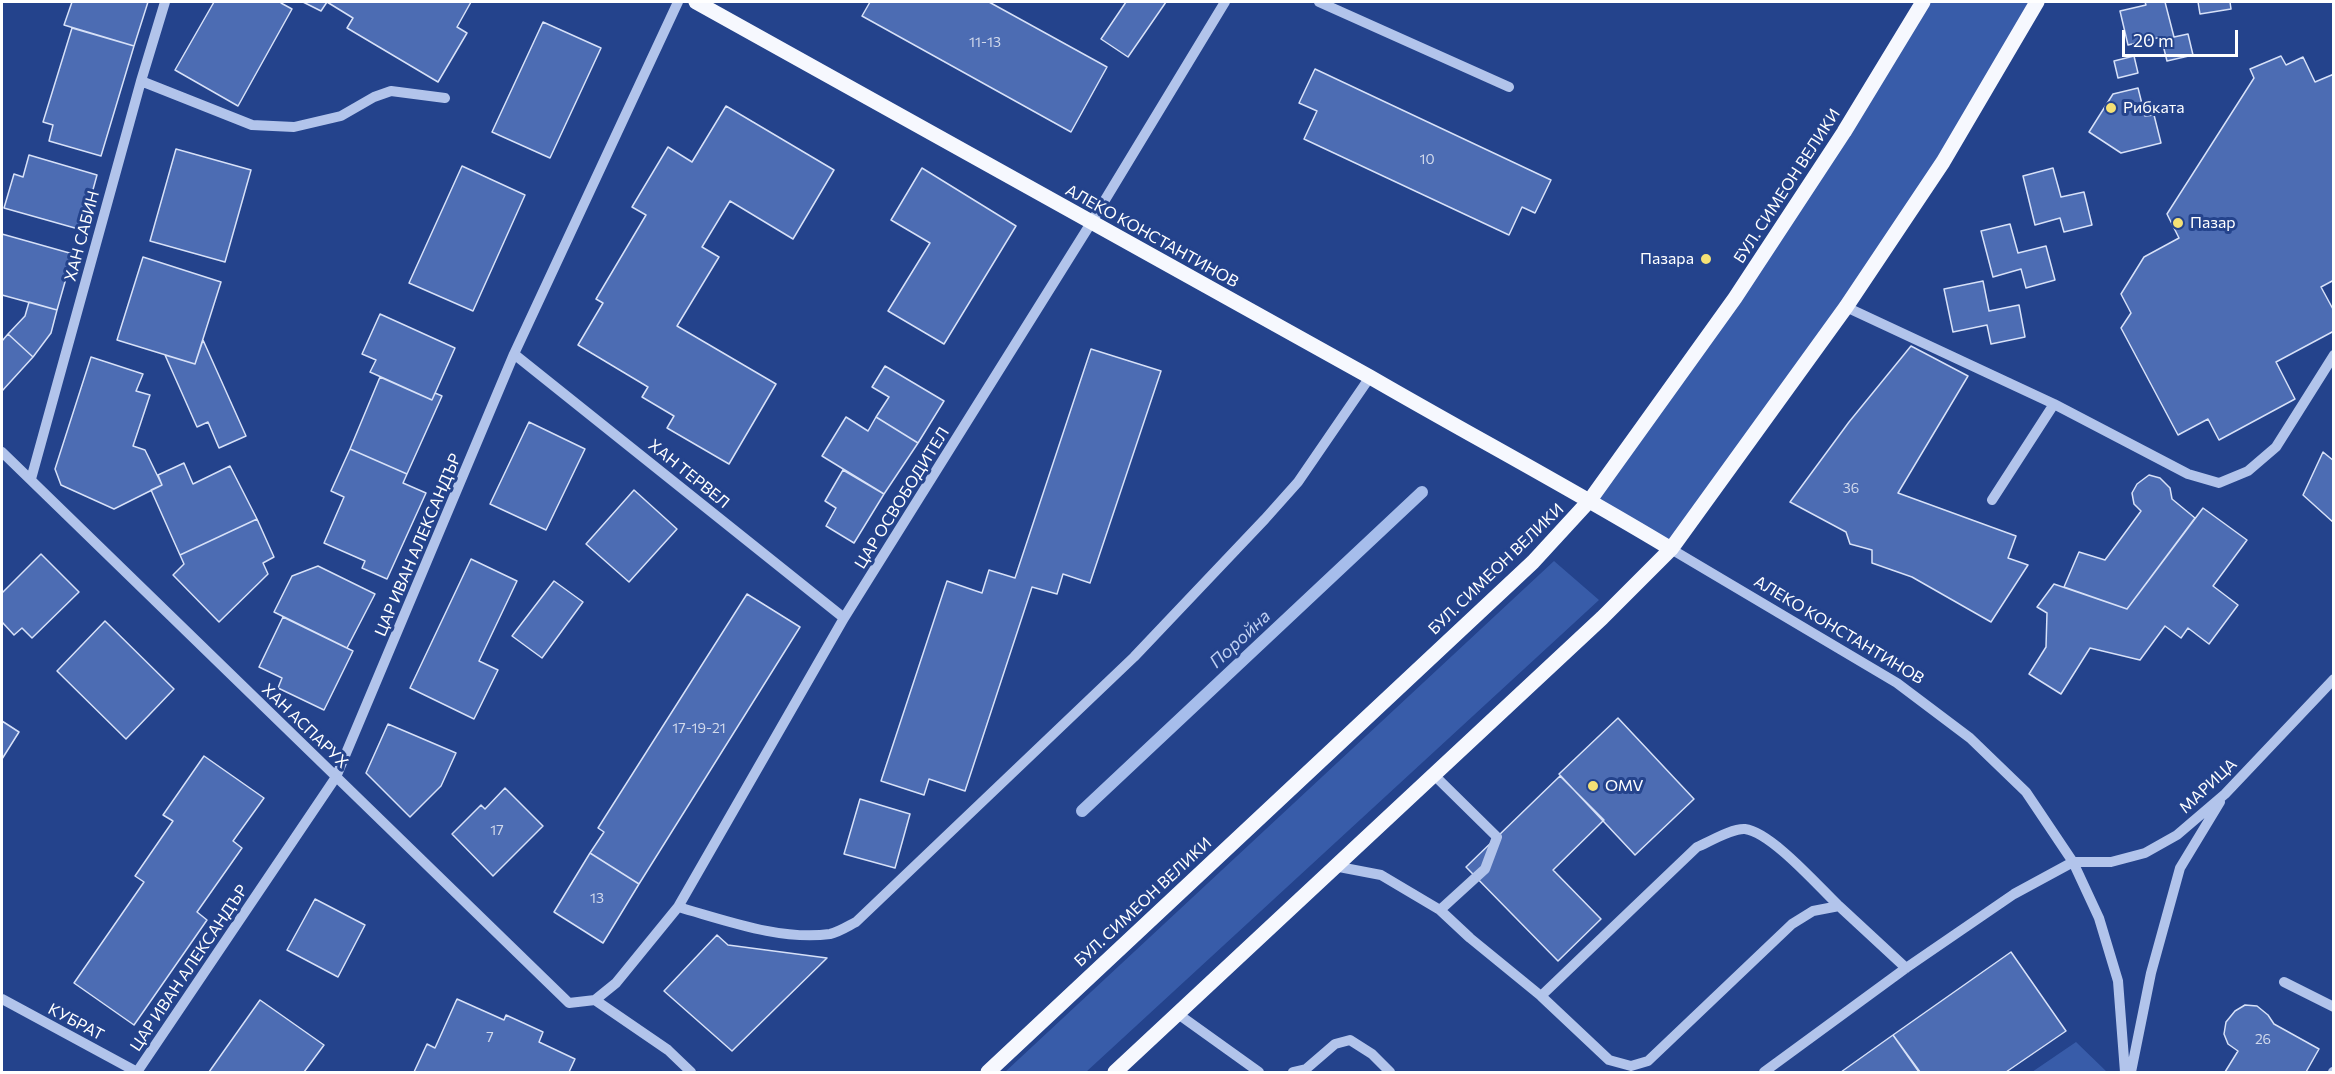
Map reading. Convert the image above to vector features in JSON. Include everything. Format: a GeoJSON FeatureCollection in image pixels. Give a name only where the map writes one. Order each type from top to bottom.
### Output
{"type":"FeatureCollection","features":[{"type":"Feature","properties":{"kind":"main road","name":"АЛЕКО КОНСТАНТИНОВ"},"geometry":{"type":"LineString","coordinates":[[696,2],[1590,500],[1671,549]]}},
{"type":"Feature","properties":{"kind":"main road","name":"БУЛ. СИМЕОН ВЕЛИКИ"},"geometry":{"type":"LineString","coordinates":[[988,1072],[1526,568],[1590,500],[1735,298],[1844,132],[1923,2]]}},
{"type":"Feature","properties":{"kind":"main road"},"geometry":{"type":"LineString","coordinates":[[1115,1072],[1602,618],[1671,549],[1846,307],[1943,162],[2037,2]]}},
{"type":"Feature","properties":{"kind":"street","name":"ХАН САБИН"},"geometry":{"type":"LineString","coordinates":[[31,479],[165,2]]}},
{"type":"Feature","properties":{"kind":"street","name":"ЦАР ИВАН АЛЕКСАНДЪР"},"geometry":{"type":"LineString","coordinates":[[137,1072],[336,777],[514,354],[678,2]]}},
{"type":"Feature","properties":{"kind":"street","name":"ЦАР ОСВОБОДИТЕЛ"},"geometry":{"type":"LineString","coordinates":[[595,1000],[616,983],[678,907],[844,618],[1091,223],[1225,2]]}},
{"type":"Feature","properties":{"kind":"street"},"geometry":{"type":"LineString","coordinates":[[1319,2],[1509,87]]}},
{"type":"Feature","properties":{"kind":"street"},"geometry":{"type":"LineString","coordinates":[[141,81],[252,125],[262,126],[294,127],[341,116],[374,97],[391,91],[445,98]]}},
{"type":"Feature","properties":{"kind":"street"},"geometry":{"type":"LineString","coordinates":[[1846,307],[2054,404],[2188,474],[2219,483],[2248,471],[2276,447],[2334,355]]}},
{"type":"Feature","properties":{"kind":"street","name":"ХАН ТЕРВЕЛ"},"geometry":{"type":"LineString","coordinates":[[514,354],[844,618]]}},
{"type":"Feature","properties":{"kind":"street"},"geometry":{"type":"LineString","coordinates":[[678,907],[750,928],[796,934],[832,934],[856,922],[1134,657],[1266,519],[1298,482],[1370,377]]}},
{"type":"Feature","properties":{"kind":"street"},"geometry":{"type":"LineString","coordinates":[[1992,500],[2054,404]]}},
{"type":"Feature","properties":{"kind":"street","name":"ХАН АСПАРУХ"},"geometry":{"type":"LineString","coordinates":[[2,452],[569,1003],[595,1000]]}},
{"type":"Feature","properties":{"kind":"street","name":"АЛЕКО КОНСТАНТИНОВ"},"geometry":{"type":"LineString","coordinates":[[1671,549],[1897,682],[1970,738],[2026,792],[2073,861],[2099,918],[2118,981],[2125,1072]]}},
{"type":"Feature","properties":{"kind":"street","name":"МАРИЦА"},"geometry":{"type":"LineString","coordinates":[[2073,861],[2111,862],[2145,853],[2177,835],[2225,794],[2334,679]]}},
{"type":"Feature","properties":{"kind":"street"},"geometry":{"type":"LineString","coordinates":[[1433,774],[1497,837],[1485,869],[1440,910]]}},
{"type":"Feature","properties":{"kind":"street"},"geometry":{"type":"LineString","coordinates":[[2131,1072],[2151,973],[2180,868],[2225,794]]}},
{"type":"Feature","properties":{"kind":"street"},"geometry":{"type":"LineString","coordinates":[[1541,996],[1696,848],[1724,835],[1745,829],[1772,841],[1906,968]]}},
{"type":"Feature","properties":{"kind":"street"},"geometry":{"type":"LineString","coordinates":[[1764,1072],[1906,968],[2014,894],[2073,861]]}},
{"type":"Feature","properties":{"kind":"street"},"geometry":{"type":"LineString","coordinates":[[1334,866],[1381,875],[1440,910],[1470,938],[1541,996],[1608,1060],[1631,1066],[1648,1061],[1792,924],[1813,911],[1839,906]]}},
{"type":"Feature","properties":{"kind":"street"},"geometry":{"type":"LineString","coordinates":[[2284,982],[2334,1007]]}},
{"type":"Feature","properties":{"kind":"street","name":"КУБРАТ"},"geometry":{"type":"LineString","coordinates":[[2,999],[137,1072]]}},
{"type":"Feature","properties":{"kind":"street"},"geometry":{"type":"LineString","coordinates":[[595,1000],[668,1050],[691,1072]]}},
{"type":"Feature","properties":{"kind":"street"},"geometry":{"type":"LineString","coordinates":[[1178,1014],[1259,1072]]}},
{"type":"Feature","properties":{"kind":"street"},"geometry":{"type":"LineString","coordinates":[[1293,1072],[1306,1069],[1335,1044],[1350,1040],[1372,1054],[1390,1072]]}},
{"type":"Feature","properties":{"kind":"shaded area"},"geometry":{"type":"Polygon","coordinates":[[[1923,2],[2037,2],[1943,162],[1671,549],[1590,500],[1659,406],[1923,2]]]}},
{"type":"Feature","properties":{"kind":"shaded area"},"geometry":{"type":"Polygon","coordinates":[[[1554,561],[1599,600],[1086,1072],[1005,1072],[1554,561]]]}},
{"type":"Feature","properties":{"kind":"shaded area"},"geometry":{"type":"Polygon","coordinates":[[[2076,1042],[2107,1072],[2032,1072],[2076,1042]]]}},
{"type":"Feature","properties":{"kind":"building"},"geometry":{"type":"Polygon","coordinates":[[[72,2],[148,2],[134,46],[64,25],[72,2]]]}},
{"type":"Feature","properties":{"kind":"building"},"geometry":{"type":"Polygon","coordinates":[[[214,2],[282,2],[292,9],[238,106],[175,70],[214,2]]]}},
{"type":"Feature","properties":{"kind":"building"},"geometry":{"type":"Polygon","coordinates":[[[303,2],[327,2],[321,11],[303,2]]]}},
{"type":"Feature","properties":{"kind":"building"},"geometry":{"type":"Polygon","coordinates":[[[327,2],[471,2],[457,27],[467,33],[438,82],[347,28],[353,18],[327,2]]]}},
{"type":"Feature","properties":{"kind":"building"},"geometry":{"type":"Polygon","coordinates":[[[870,2],[989,2],[1107,67],[1071,132],[862,16],[870,2]]]}},
{"type":"Feature","properties":{"kind":"building"},"geometry":{"type":"Polygon","coordinates":[[[1126,2],[1166,2],[1128,57],[1101,39],[1126,2]]]}},
{"type":"Feature","properties":{"kind":"building"},"geometry":{"type":"Polygon","coordinates":[[[2145,2],[2165,2],[2174,37],[2188,34],[2193,55],[2167,61],[2161,37],[2128,45],[2120,11],[2146,5],[2145,2]]]}},
{"type":"Feature","properties":{"kind":"building"},"geometry":{"type":"Polygon","coordinates":[[[2198,2],[2230,2],[2231,9],[2200,14],[2198,2]]]}},
{"type":"Feature","properties":{"kind":"building"},"geometry":{"type":"Polygon","coordinates":[[[543,22],[601,48],[550,158],[492,132],[543,22]]]}},
{"type":"Feature","properties":{"kind":"building"},"geometry":{"type":"Polygon","coordinates":[[[72,28],[134,46],[101,156],[49,141],[53,125],[43,122],[72,28]]]}},
{"type":"Feature","properties":{"kind":"building"},"geometry":{"type":"Polygon","coordinates":[[[2134,56],[2138,73],[2118,78],[2114,61],[2134,56]]]}},
{"type":"Feature","properties":{"kind":"building"},"geometry":{"type":"Polygon","coordinates":[[[2281,56],[2286,65],[2303,57],[2315,82],[2334,74],[2334,280],[2321,287],[2334,311],[2334,331],[2276,362],[2295,399],[2219,440],[2208,419],[2178,435],[2121,328],[2131,313],[2121,294],[2144,257],[2179,238],[2167,214],[2254,78],[2250,69],[2281,56]]]}},
{"type":"Feature","properties":{"kind":"building"},"geometry":{"type":"Polygon","coordinates":[[[1315,69],[1551,180],[1535,213],[1522,207],[1509,235],[1304,139],[1317,111],[1299,103],[1315,69]]]}},
{"type":"Feature","properties":{"kind":"building"},"geometry":{"type":"Polygon","coordinates":[[[2138,88],[2145,116],[2154,115],[2161,143],[2121,153],[2089,132],[2113,94],[2138,88]]]}},
{"type":"Feature","properties":{"kind":"building"},"geometry":{"type":"Polygon","coordinates":[[[726,106],[834,170],[793,239],[730,201],[702,247],[719,257],[677,326],[776,384],[729,464],[667,428],[674,416],[642,397],[648,387],[578,345],[603,303],[596,299],[646,215],[632,207],[668,147],[692,162],[726,106]]]}},
{"type":"Feature","properties":{"kind":"building"},"geometry":{"type":"Polygon","coordinates":[[[176,149],[251,170],[225,262],[150,241],[176,149]]]}},
{"type":"Feature","properties":{"kind":"building"},"geometry":{"type":"Polygon","coordinates":[[[29,155],[97,175],[82,230],[4,208],[14,174],[23,177],[29,155]]]}},
{"type":"Feature","properties":{"kind":"building"},"geometry":{"type":"Polygon","coordinates":[[[462,166],[525,195],[473,311],[409,283],[462,166]]]}},
{"type":"Feature","properties":{"kind":"building"},"geometry":{"type":"Polygon","coordinates":[[[922,168],[1016,226],[944,344],[888,311],[930,243],[891,220],[922,168]]]}},
{"type":"Feature","properties":{"kind":"building"},"geometry":{"type":"Polygon","coordinates":[[[2053,168],[2061,197],[2084,192],[2092,225],[2064,232],[2060,218],[2035,225],[2023,176],[2053,168]]]}},
{"type":"Feature","properties":{"kind":"building"},"geometry":{"type":"Polygon","coordinates":[[[2010,224],[2018,253],[2046,246],[2055,280],[2026,288],[2021,269],[1993,277],[1981,231],[2010,224]]]}},
{"type":"Feature","properties":{"kind":"building"},"geometry":{"type":"Polygon","coordinates":[[[2,234],[73,254],[57,310],[2,295],[2,234]]]}},
{"type":"Feature","properties":{"kind":"building"},"geometry":{"type":"Polygon","coordinates":[[[143,257],[221,282],[195,364],[117,340],[143,257]]]}},
{"type":"Feature","properties":{"kind":"building"},"geometry":{"type":"Polygon","coordinates":[[[1983,281],[1989,311],[2019,305],[2025,337],[1991,344],[1987,325],[1953,332],[1944,289],[1983,281]]]}},
{"type":"Feature","properties":{"kind":"building"},"geometry":{"type":"Polygon","coordinates":[[[29,302],[57,310],[51,333],[33,357],[8,334],[25,316],[29,302]]]}},
{"type":"Feature","properties":{"kind":"building"},"geometry":{"type":"Polygon","coordinates":[[[380,314],[455,348],[432,400],[370,372],[376,360],[362,354],[380,314]]]}},
{"type":"Feature","properties":{"kind":"building"},"geometry":{"type":"Polygon","coordinates":[[[8,334],[33,357],[2,391],[2,341],[8,334]]]}},
{"type":"Feature","properties":{"kind":"building"},"geometry":{"type":"Polygon","coordinates":[[[203,340],[246,436],[219,448],[208,422],[197,427],[165,355],[195,364],[203,340]]]}},
{"type":"Feature","properties":{"kind":"building"},"geometry":{"type":"Polygon","coordinates":[[[1911,346],[1968,376],[1898,493],[2016,536],[2008,558],[2028,565],[1991,622],[1912,577],[1872,563],[1872,550],[1850,544],[1846,532],[1790,502],[1849,422],[1911,346]]]}},
{"type":"Feature","properties":{"kind":"building"},"geometry":{"type":"Polygon","coordinates":[[[1091,349],[1161,371],[1090,583],[1063,574],[1057,594],[1032,587],[965,791],[929,779],[924,795],[881,781],[947,581],[982,593],[989,570],[1015,578],[1091,349]]]}},
{"type":"Feature","properties":{"kind":"building"},"geometry":{"type":"Polygon","coordinates":[[[91,357],[143,374],[136,391],[150,395],[133,446],[145,450],[162,485],[114,509],[61,485],[55,469],[91,357]]]}},
{"type":"Feature","properties":{"kind":"building"},"geometry":{"type":"Polygon","coordinates":[[[885,366],[944,401],[918,443],[876,417],[889,397],[872,387],[885,366]]]}},
{"type":"Feature","properties":{"kind":"building"},"geometry":{"type":"Polygon","coordinates":[[[380,377],[432,400],[435,393],[442,396],[407,474],[350,449],[380,377]]]}},
{"type":"Feature","properties":{"kind":"building"},"geometry":{"type":"Polygon","coordinates":[[[846,417],[868,431],[876,417],[918,443],[884,494],[822,456],[846,417]]]}},
{"type":"Feature","properties":{"kind":"building"},"geometry":{"type":"Polygon","coordinates":[[[529,422],[585,449],[546,530],[490,504],[529,422]]]}},
{"type":"Feature","properties":{"kind":"building"},"geometry":{"type":"Polygon","coordinates":[[[350,449],[407,474],[403,483],[426,493],[387,579],[362,568],[365,561],[324,543],[344,497],[331,491],[350,449]]]}},
{"type":"Feature","properties":{"kind":"building"},"geometry":{"type":"Polygon","coordinates":[[[2323,452],[2334,461],[2334,523],[2303,495],[2323,452]]]}},
{"type":"Feature","properties":{"kind":"building"},"geometry":{"type":"Polygon","coordinates":[[[184,463],[193,484],[230,466],[257,519],[180,555],[151,490],[162,485],[158,475],[184,463]]]}},
{"type":"Feature","properties":{"kind":"building"},"geometry":{"type":"Polygon","coordinates":[[[843,470],[884,494],[854,543],[826,526],[836,508],[825,501],[843,470]]]}},
{"type":"Feature","properties":{"kind":"building"},"geometry":{"type":"Polygon","coordinates":[[[2149,475],[2160,478],[2170,488],[2172,499],[2195,518],[2127,609],[2064,587],[2079,552],[2105,560],[2141,511],[2134,504],[2132,493],[2137,484],[2149,475]]]}},
{"type":"Feature","properties":{"kind":"building"},"geometry":{"type":"Polygon","coordinates":[[[634,490],[677,529],[629,582],[586,544],[634,490]]]}},
{"type":"Feature","properties":{"kind":"building"},"geometry":{"type":"Polygon","coordinates":[[[2203,508],[2247,540],[2213,586],[2238,605],[2209,644],[2188,628],[2181,638],[2165,626],[2140,660],[2090,648],[2061,694],[2029,674],[2046,647],[2047,613],[2037,607],[2054,584],[2127,609],[2203,508]]]}},
{"type":"Feature","properties":{"kind":"building"},"geometry":{"type":"Polygon","coordinates":[[[257,519],[274,557],[263,563],[268,574],[219,622],[173,575],[184,564],[180,555],[257,519]]]}},
{"type":"Feature","properties":{"kind":"building"},"geometry":{"type":"Polygon","coordinates":[[[41,554],[79,592],[32,638],[22,628],[14,635],[2,622],[2,593],[41,554]]]}},
{"type":"Feature","properties":{"kind":"building"},"geometry":{"type":"Polygon","coordinates":[[[471,559],[517,581],[479,661],[498,670],[474,719],[410,688],[471,559]]]}},
{"type":"Feature","properties":{"kind":"building"},"geometry":{"type":"Polygon","coordinates":[[[318,566],[375,594],[347,648],[274,612],[292,576],[318,566]]]}},
{"type":"Feature","properties":{"kind":"building"},"geometry":{"type":"Polygon","coordinates":[[[554,581],[583,602],[542,658],[512,636],[554,581]]]}},
{"type":"Feature","properties":{"kind":"building"},"geometry":{"type":"Polygon","coordinates":[[[747,594],[800,627],[639,884],[590,853],[604,832],[598,828],[747,594]]]}},
{"type":"Feature","properties":{"kind":"building"},"geometry":{"type":"Polygon","coordinates":[[[283,617],[353,651],[324,710],[278,688],[282,678],[259,667],[283,617]]]}},
{"type":"Feature","properties":{"kind":"building"},"geometry":{"type":"Polygon","coordinates":[[[105,621],[174,689],[126,739],[57,671],[105,621]]]}},
{"type":"Feature","properties":{"kind":"building"},"geometry":{"type":"Polygon","coordinates":[[[1618,718],[1694,799],[1635,855],[1559,774],[1618,718]]]}},
{"type":"Feature","properties":{"kind":"building"},"geometry":{"type":"Polygon","coordinates":[[[2,721],[19,732],[2,759],[2,721]]]}},
{"type":"Feature","properties":{"kind":"building"},"geometry":{"type":"Polygon","coordinates":[[[388,724],[456,753],[441,786],[410,817],[366,773],[388,724]]]}},
{"type":"Feature","properties":{"kind":"building"},"geometry":{"type":"Polygon","coordinates":[[[204,756],[264,798],[233,841],[242,848],[197,912],[207,920],[134,1025],[74,983],[144,882],[135,876],[173,821],[163,815],[204,756]]]}},
{"type":"Feature","properties":{"kind":"building"},"geometry":{"type":"Polygon","coordinates":[[[1560,776],[1604,820],[1553,870],[1601,919],[1558,961],[1466,867],[1560,776]]]}},
{"type":"Feature","properties":{"kind":"building"},"geometry":{"type":"Polygon","coordinates":[[[505,788],[543,826],[493,876],[452,834],[481,805],[485,809],[505,788]]]}},
{"type":"Feature","properties":{"kind":"building"},"geometry":{"type":"Polygon","coordinates":[[[860,799],[910,814],[895,868],[844,854],[860,799]]]}},
{"type":"Feature","properties":{"kind":"building"},"geometry":{"type":"Polygon","coordinates":[[[590,853],[639,884],[603,943],[554,912],[590,853]]]}},
{"type":"Feature","properties":{"kind":"building"},"geometry":{"type":"Polygon","coordinates":[[[315,899],[365,925],[338,977],[287,950],[315,899]]]}},
{"type":"Feature","properties":{"kind":"building"},"geometry":{"type":"Polygon","coordinates":[[[717,935],[728,945],[827,958],[732,1051],[664,991],[717,935]]]}},
{"type":"Feature","properties":{"kind":"building"},"geometry":{"type":"Polygon","coordinates":[[[2011,952],[2066,1031],[2006,1072],[1920,1072],[1893,1035],[2011,952]]]}},
{"type":"Feature","properties":{"kind":"building"},"geometry":{"type":"Polygon","coordinates":[[[457,999],[504,1020],[506,1015],[543,1032],[539,1042],[575,1059],[569,1072],[414,1072],[427,1044],[435,1048],[457,999]]]}},
{"type":"Feature","properties":{"kind":"building"},"geometry":{"type":"Polygon","coordinates":[[[260,1000],[324,1045],[304,1072],[209,1072],[260,1000]]]}},
{"type":"Feature","properties":{"kind":"building"},"geometry":{"type":"Polygon","coordinates":[[[2245,1005],[2257,1006],[2268,1015],[2274,1024],[2319,1049],[2306,1072],[2225,1072],[2238,1051],[2228,1044],[2224,1034],[2226,1022],[2235,1011],[2245,1005]]]}},
{"type":"Feature","properties":{"kind":"building"},"geometry":{"type":"Polygon","coordinates":[[[1893,1035],[1919,1072],[1841,1072],[1893,1035]]]}},
{"type":"Feature","properties":{"kind":"waterway","name":"Поройна"},"geometry":{"type":"LineString","coordinates":[[1082,811],[1422,492]]}},
{"type":"Feature","properties":{"kind":"place","name":"Рибката"},"geometry":{"type":"Point","coordinates":[2111,108]}},
{"type":"Feature","properties":{"kind":"place","name":"Пазар"},"geometry":{"type":"Point","coordinates":[2178,223]}},
{"type":"Feature","properties":{"kind":"place","name":"Пазара"},"geometry":{"type":"Point","coordinates":[1706,259]}},
{"type":"Feature","properties":{"kind":"place","name":"OMV"},"geometry":{"type":"Point","coordinates":[1593,786]}}]}
